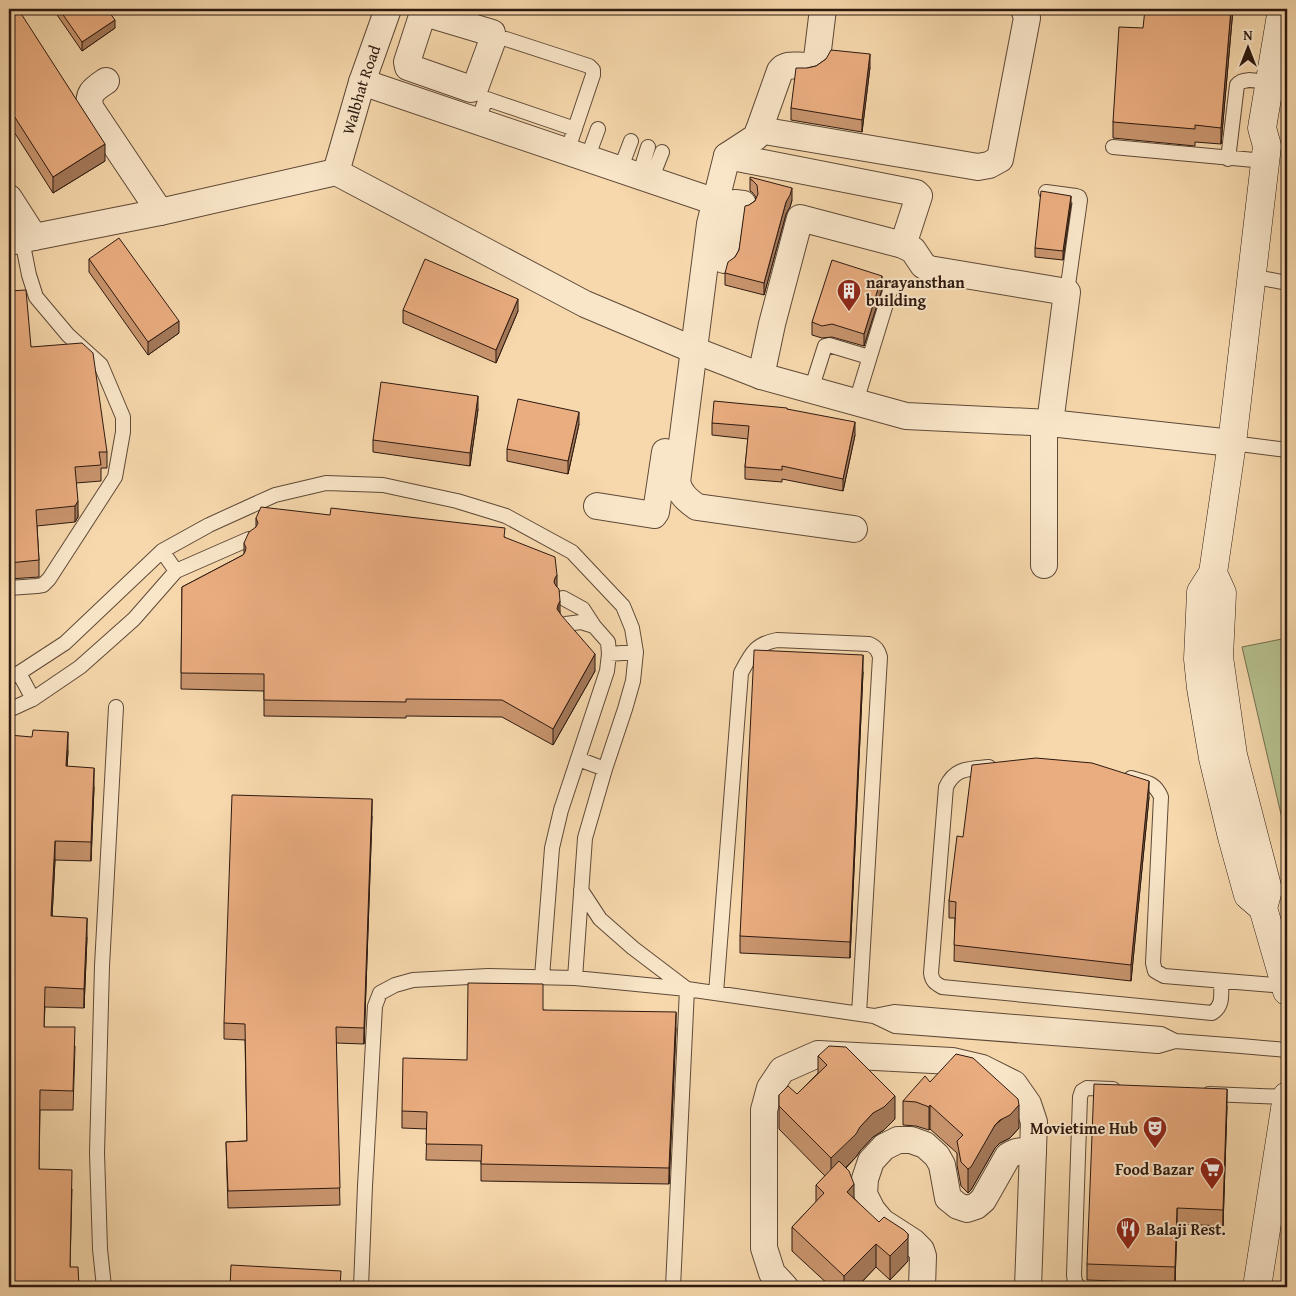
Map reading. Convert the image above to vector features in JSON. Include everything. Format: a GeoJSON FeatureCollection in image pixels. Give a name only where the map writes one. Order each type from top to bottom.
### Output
{"type":"FeatureCollection","features":[{"type":"Feature","properties":{"kind":"street"},"geometry":{"type":"LineString","coordinates":[[727,156],[756,137],[782,68],[793,65],[809,66],[814,63],[817,58],[823,9]]}},
{"type":"Feature","properties":{"kind":"street"},"geometry":{"type":"LineString","coordinates":[[759,130],[978,167],[990,165],[1000,158],[1027,18],[1024,9]]}},
{"type":"Feature","properties":{"kind":"street"},"geometry":{"type":"LineString","coordinates":[[1282,9],[1278,81],[1279,127],[1266,154],[1232,444],[1213,573],[1201,592],[1208,658],[1201,688],[1223,757],[1232,837],[1248,895],[1263,908],[1286,988]]}},
{"type":"Feature","properties":{"kind":"street"},"geometry":{"type":"LineString","coordinates":[[386,13],[417,30]]}},
{"type":"Feature","properties":{"kind":"street","name":"Walbhat Road"},"geometry":{"type":"LineString","coordinates":[[336,172],[362,82],[386,13]]}},
{"type":"Feature","properties":{"kind":"street"},"geometry":{"type":"LineString","coordinates":[[106,81],[96,88],[88,102],[160,212]]}},
{"type":"Feature","properties":{"kind":"street"},"geometry":{"type":"LineString","coordinates":[[362,82],[478,122],[576,146],[718,218]]}},
{"type":"Feature","properties":{"kind":"street"},"geometry":{"type":"LineString","coordinates":[[597,506],[654,515],[656,512],[671,467],[718,218],[727,156]]}},
{"type":"Feature","properties":{"kind":"street"},"geometry":{"type":"LineString","coordinates":[[727,156],[916,193],[919,196],[903,245]]}},
{"type":"Feature","properties":{"kind":"street"},"geometry":{"type":"LineString","coordinates":[[9,198],[22,240],[160,212],[336,172],[585,304],[761,376],[906,416],[1047,423],[1232,444]]}},
{"type":"Feature","properties":{"kind":"street"},"geometry":{"type":"LineString","coordinates":[[718,218],[733,204],[743,204]]}},
{"type":"Feature","properties":{"kind":"street"},"geometry":{"type":"LineString","coordinates":[[761,376],[795,217],[903,245],[913,250],[923,265],[929,269],[1067,292],[1047,423],[1044,565]]}},
{"type":"Feature","properties":{"kind":"street"},"geometry":{"type":"LineString","coordinates":[[718,218],[724,260]]}},
{"type":"Feature","properties":{"kind":"street"},"geometry":{"type":"LineString","coordinates":[[668,437],[671,467],[679,489],[686,499],[697,507],[854,529]]}},
{"type":"Feature","properties":{"kind":"street"},"geometry":{"type":"LineString","coordinates":[[785,1287],[772,1273],[764,1248],[764,1110],[770,1088],[782,1070],[818,1054],[952,1061],[982,1068],[1014,1084],[1028,1104],[1034,1122],[1028,1287]]}},
{"type":"Feature","properties":{"kind":"street"},"geometry":{"type":"LineString","coordinates":[[1257,1287],[1287,1097]]}},
{"type":"Feature","properties":{"kind":"street"},"geometry":{"type":"LineString","coordinates":[[922,1287],[923,1256],[921,1250],[913,1242],[882,1222],[872,1210],[864,1194],[865,1179],[871,1161],[884,1147],[898,1140],[911,1140],[925,1145],[937,1156],[942,1165],[948,1198],[958,1206],[967,1209],[976,1206],[983,1200],[1008,1156],[1022,1150],[1033,1152]]}},
{"type":"Feature","properties":{"kind":"lane"},"geometry":{"type":"LineString","coordinates":[[506,39],[591,68],[593,75],[576,146]]}},
{"type":"Feature","properties":{"kind":"lane"},"geometry":{"type":"LineString","coordinates":[[1228,158],[1237,85],[1244,80],[1278,81]]}},
{"type":"Feature","properties":{"kind":"lane"},"geometry":{"type":"LineString","coordinates":[[576,146],[598,128]]}},
{"type":"Feature","properties":{"kind":"lane"},"geometry":{"type":"LineString","coordinates":[[631,141],[637,176]]}},
{"type":"Feature","properties":{"kind":"lane"},"geometry":{"type":"LineString","coordinates":[[1113,147],[1228,158],[1266,154]]}},
{"type":"Feature","properties":{"kind":"lane"},"geometry":{"type":"LineString","coordinates":[[637,176],[655,149]]}},
{"type":"Feature","properties":{"kind":"lane"},"geometry":{"type":"LineString","coordinates":[[1046,192],[1076,196],[1080,200],[1067,292]]}},
{"type":"Feature","properties":{"kind":"lane"},"geometry":{"type":"LineString","coordinates":[[9,588],[43,585],[49,579],[115,477],[123,432],[123,417],[101,365],[68,334],[36,297],[22,240]]}},
{"type":"Feature","properties":{"kind":"lane"},"geometry":{"type":"LineString","coordinates":[[1251,276],[1287,283]]}},
{"type":"Feature","properties":{"kind":"lane"},"geometry":{"type":"LineString","coordinates":[[856,402],[890,291]]}},
{"type":"Feature","properties":{"kind":"lane"},"geometry":{"type":"LineString","coordinates":[[811,390],[825,346],[829,345],[869,358]]}},
{"type":"Feature","properties":{"kind":"lane"},"geometry":{"type":"LineString","coordinates":[[1232,444],[1287,450]]}},
{"type":"Feature","properties":{"kind":"lane"},"geometry":{"type":"LineString","coordinates":[[33,699],[14,675],[64,643],[162,551],[209,525],[275,495],[326,483],[383,485],[457,501],[506,516],[572,552],[623,606],[632,628],[636,652],[633,681],[585,838],[575,978]]}},
{"type":"Feature","properties":{"kind":"lane"},"geometry":{"type":"LineString","coordinates":[[9,710],[33,699],[80,667],[134,620],[176,571],[249,539]]}},
{"type":"Feature","properties":{"kind":"lane"},"geometry":{"type":"LineString","coordinates":[[162,551],[176,571]]}},
{"type":"Feature","properties":{"kind":"lane"},"geometry":{"type":"LineString","coordinates":[[214,555],[229,562]]}},
{"type":"Feature","properties":{"kind":"lane"},"geometry":{"type":"LineString","coordinates":[[542,977],[552,848],[561,810],[608,671],[609,654],[608,642],[583,609],[563,598]]}},
{"type":"Feature","properties":{"kind":"lane"},"geometry":{"type":"LineString","coordinates":[[566,624],[581,622],[594,626]]}},
{"type":"Feature","properties":{"kind":"lane"},"geometry":{"type":"LineString","coordinates":[[716,993],[741,673],[758,646],[766,642],[777,640],[869,644],[875,647],[880,657],[859,1014]]}},
{"type":"Feature","properties":{"kind":"lane"},"geometry":{"type":"LineString","coordinates":[[609,654],[636,652]]}},
{"type":"Feature","properties":{"kind":"lane"},"geometry":{"type":"LineString","coordinates":[[104,1287],[100,1249],[97,1153],[102,966],[116,707]]}},
{"type":"Feature","properties":{"kind":"lane"},"geometry":{"type":"LineString","coordinates":[[578,759],[605,769]]}},
{"type":"Feature","properties":{"kind":"lane"},"geometry":{"type":"LineString","coordinates":[[1000,766],[963,770],[950,778],[946,786],[931,973],[932,980],[942,987],[1212,1013],[1218,1010],[1221,1004],[1221,981]]}},
{"type":"Feature","properties":{"kind":"lane"},"geometry":{"type":"LineString","coordinates":[[1119,775],[1152,784],[1158,790],[1161,797],[1153,963],[1155,971],[1164,976],[1286,988]]}},
{"type":"Feature","properties":{"kind":"lane"},"geometry":{"type":"LineString","coordinates":[[581,890],[600,919],[633,948],[687,989]]}},
{"type":"Feature","properties":{"kind":"lane"},"geometry":{"type":"LineString","coordinates":[[361,1287],[365,1176],[375,1006],[380,993],[395,985],[413,980],[488,976],[575,978],[687,989],[874,1016],[896,1026],[1158,1046],[1175,1042],[1287,1050]]}},
{"type":"Feature","properties":{"kind":"lane"},"geometry":{"type":"LineString","coordinates":[[673,1287],[687,989]]}},
{"type":"Feature","properties":{"kind":"lane"},"geometry":{"type":"LineString","coordinates":[[1080,1287],[1075,1282],[1074,1275],[1080,1097],[1082,1091],[1087,1088],[1124,1090]]}},
{"type":"Feature","properties":{"kind":"lane"},"geometry":{"type":"LineString","coordinates":[[1193,1093],[1287,1097]]}},
{"type":"Feature","properties":{"kind":"green space"},"geometry":{"type":"Polygon","coordinates":[[[1287,638],[1287,840],[1242,647],[1287,638]]]}},
{"type":"Feature","properties":{"kind":"building"},"geometry":{"type":"Polygon","coordinates":[[[59,9],[107,9],[115,20],[82,42],[59,9]]]}},
{"type":"Feature","properties":{"kind":"building"},"geometry":{"type":"Polygon","coordinates":[[[1145,9],[1231,9],[1221,128],[1195,125],[1195,129],[1113,122],[1119,27],[1143,28],[1145,9]]]}},
{"type":"Feature","properties":{"kind":"building"},"geometry":{"type":"Polygon","coordinates":[[[20,12],[105,144],[53,177],[9,108],[9,19],[20,12]]]}},
{"type":"Feature","properties":{"kind":"building"},"geometry":{"type":"Polygon","coordinates":[[[831,50],[870,54],[862,120],[791,108],[796,68],[816,66],[826,59],[831,50]]]}},
{"type":"Feature","properties":{"kind":"building"},"geometry":{"type":"Polygon","coordinates":[[[750,177],[792,188],[786,202],[764,283],[725,273],[728,262],[735,257],[739,250],[745,206],[755,201],[758,194],[757,185],[750,177]]]}},
{"type":"Feature","properties":{"kind":"building"},"geometry":{"type":"Polygon","coordinates":[[[1041,191],[1071,196],[1063,251],[1035,248],[1041,191]]]}},
{"type":"Feature","properties":{"kind":"building"},"geometry":{"type":"Polygon","coordinates":[[[119,238],[179,321],[148,342],[89,259],[119,238]]]}},
{"type":"Feature","properties":{"kind":"building"},"geometry":{"type":"Polygon","coordinates":[[[425,259],[518,299],[496,350],[403,310],[425,259]]]}},
{"type":"Feature","properties":{"kind":"building","name":"narayansthan building"},"geometry":{"type":"Polygon","coordinates":[[[832,260],[882,276],[864,334],[832,324],[822,326],[812,322],[832,260]]]}},
{"type":"Feature","properties":{"kind":"building"},"geometry":{"type":"Polygon","coordinates":[[[26,290],[31,347],[82,343],[93,353],[107,452],[99,452],[101,465],[75,467],[78,501],[75,506],[36,510],[39,560],[9,563],[9,291],[26,290]]]}},
{"type":"Feature","properties":{"kind":"building"},"geometry":{"type":"Polygon","coordinates":[[[381,382],[478,396],[470,453],[373,440],[381,382]]]}},
{"type":"Feature","properties":{"kind":"building"},"geometry":{"type":"Polygon","coordinates":[[[518,399],[579,412],[568,461],[507,449],[518,399]]]}},
{"type":"Feature","properties":{"kind":"building"},"geometry":{"type":"Polygon","coordinates":[[[714,401],[787,408],[855,422],[843,479],[782,466],[782,470],[745,467],[749,426],[712,423],[714,401]]]}},
{"type":"Feature","properties":{"kind":"building"},"geometry":{"type":"Polygon","coordinates":[[[261,507],[330,515],[331,508],[505,528],[504,537],[555,557],[557,575],[554,582],[559,589],[560,601],[557,609],[595,654],[553,729],[502,700],[406,699],[406,702],[264,700],[264,674],[181,673],[182,587],[243,555],[246,548],[244,543],[249,532],[258,523],[256,518],[261,507]]]}},
{"type":"Feature","properties":{"kind":"building"},"geometry":{"type":"Polygon","coordinates":[[[754,650],[863,655],[850,942],[740,936],[754,650]]]}},
{"type":"Feature","properties":{"kind":"building"},"geometry":{"type":"Polygon","coordinates":[[[33,730],[68,732],[66,766],[94,768],[91,842],[55,841],[51,916],[87,918],[84,989],[45,987],[44,1027],[75,1027],[73,1091],[40,1090],[39,1169],[72,1170],[70,1267],[78,1267],[79,1287],[9,1287],[9,735],[32,737],[33,730]]]}},
{"type":"Feature","properties":{"kind":"building"},"geometry":{"type":"Polygon","coordinates":[[[1036,758],[1092,763],[1149,781],[1131,965],[954,945],[956,902],[949,901],[957,836],[963,837],[972,765],[1036,758]]]}},
{"type":"Feature","properties":{"kind":"building"},"geometry":{"type":"Polygon","coordinates":[[[232,795],[372,799],[364,1028],[336,1027],[340,1188],[228,1191],[226,1142],[247,1141],[245,1024],[224,1023],[232,795]]]}},
{"type":"Feature","properties":{"kind":"building"},"geometry":{"type":"Polygon","coordinates":[[[468,983],[543,984],[543,1010],[676,1012],[669,1168],[481,1164],[482,1145],[426,1144],[427,1112],[402,1111],[403,1058],[467,1060],[468,983]]]}},
{"type":"Feature","properties":{"kind":"building"},"geometry":{"type":"Polygon","coordinates":[[[829,1046],[846,1047],[895,1096],[884,1107],[873,1113],[856,1134],[831,1158],[779,1106],[779,1095],[788,1086],[797,1094],[827,1065],[818,1056],[829,1046]]]}},
{"type":"Feature","properties":{"kind":"building"},"geometry":{"type":"Polygon","coordinates":[[[956,1054],[973,1058],[1018,1099],[1019,1105],[1010,1115],[995,1125],[971,1167],[968,1169],[961,1162],[957,1141],[963,1135],[930,1105],[929,1107],[916,1102],[903,1101],[925,1076],[930,1082],[956,1054]]]}},
{"type":"Feature","properties":{"kind":"building"},"geometry":{"type":"Polygon","coordinates":[[[1094,1084],[1227,1089],[1223,1210],[1177,1208],[1175,1267],[1087,1264],[1094,1084]]]}},
{"type":"Feature","properties":{"kind":"building"},"geometry":{"type":"Polygon","coordinates":[[[839,1161],[849,1171],[854,1184],[847,1192],[879,1222],[884,1217],[908,1234],[908,1238],[890,1256],[876,1244],[844,1276],[792,1227],[824,1193],[816,1185],[839,1161]]]}},
{"type":"Feature","properties":{"kind":"building"},"geometry":{"type":"Polygon","coordinates":[[[231,1265],[341,1271],[340,1287],[230,1287],[231,1265]]]}},
{"type":"Feature","properties":{"kind":"place","name":"narayansthan building"},"geometry":{"type":"Point","coordinates":[849,312]}},
{"type":"Feature","properties":{"kind":"place","name":"Movietime Hub"},"geometry":{"type":"Point","coordinates":[1155,1149]}},
{"type":"Feature","properties":{"kind":"place","name":"Food Bazar"},"geometry":{"type":"Point","coordinates":[1212,1190]}},
{"type":"Feature","properties":{"kind":"place","name":"Balaji Rest."},"geometry":{"type":"Point","coordinates":[1128,1250]}}]}
